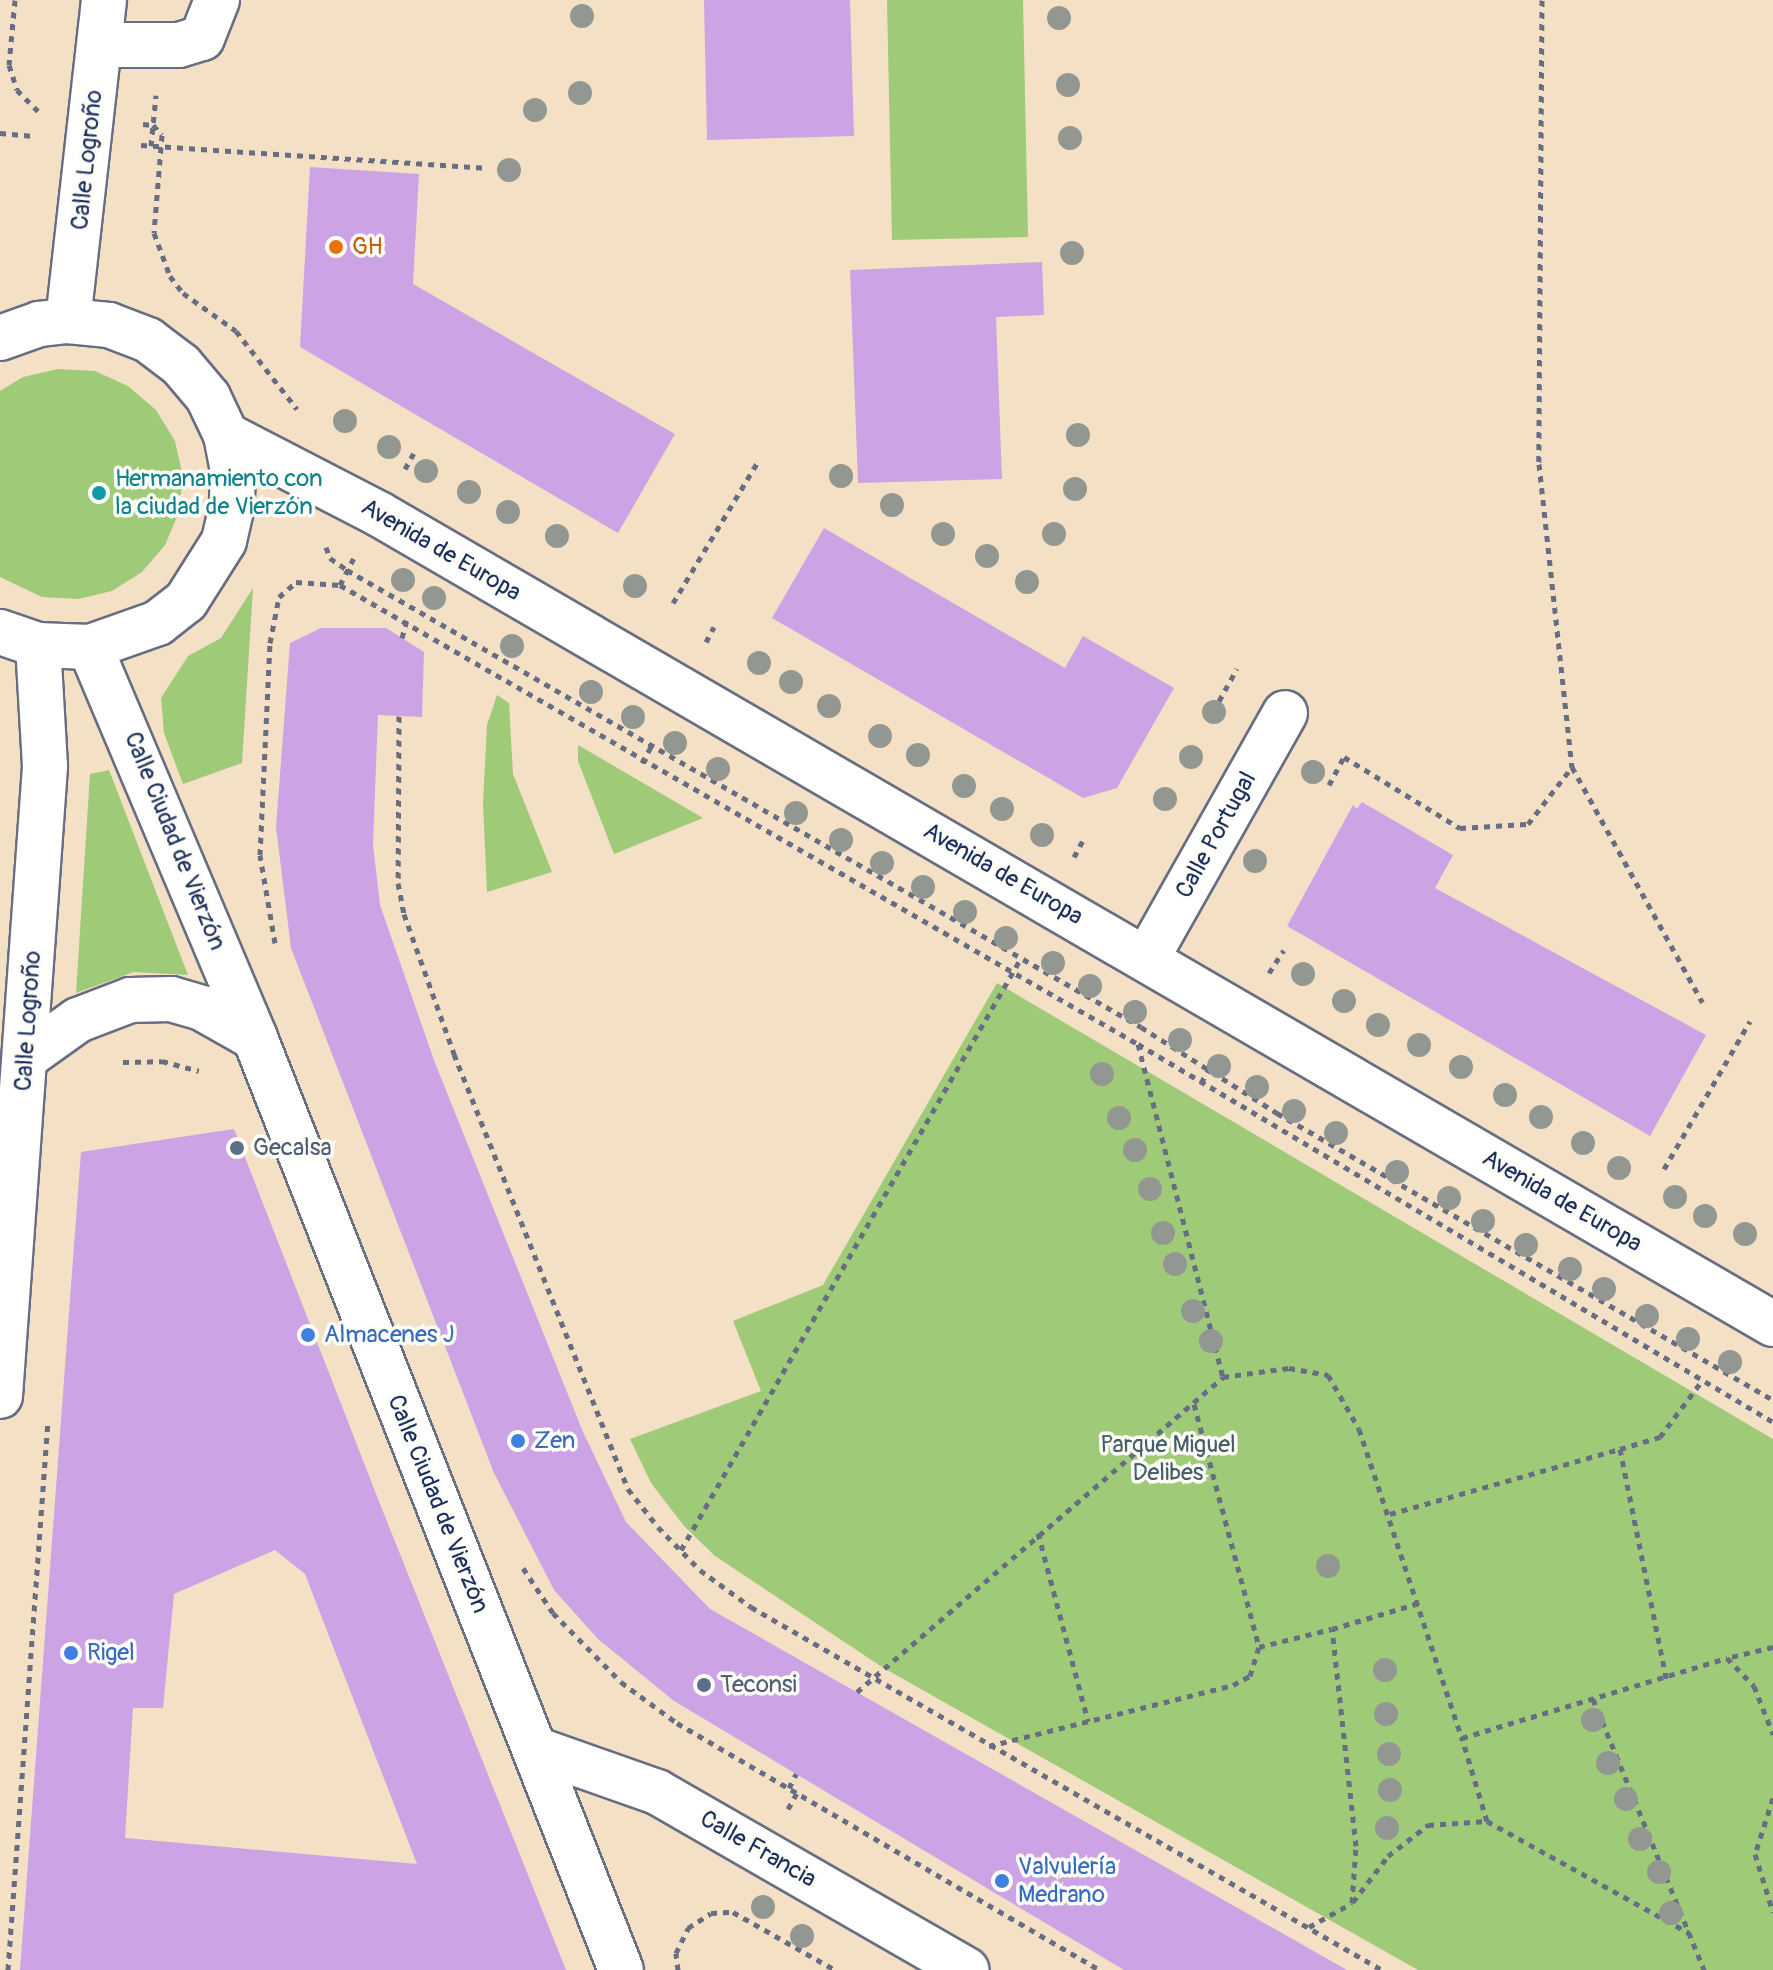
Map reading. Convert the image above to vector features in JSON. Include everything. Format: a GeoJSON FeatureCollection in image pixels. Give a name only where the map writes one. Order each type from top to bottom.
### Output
{"type":"FeatureCollection","features":[{"type":"Feature","properties":{"kind":"street","name":"Calle Logroño"},"geometry":{"type":"LineString","coordinates":[[68,321],[104,0]]}},
{"type":"Feature","properties":{"kind":"street"},"geometry":{"type":"LineString","coordinates":[[100,45],[179,45],[202,38],[217,0]]}},
{"type":"Feature","properties":{"kind":"street"},"geometry":{"type":"LineString","coordinates":[[4,329],[68,321],[109,325],[148,340],[181,365],[208,397],[226,435],[232,506],[208,573],[186,601],[158,623],[90,647],[19,638]]}},
{"type":"Feature","properties":{"kind":"street","name":"Avenida de Europa"},"geometry":{"type":"LineString","coordinates":[[226,435],[353,499],[1773,1324]]}},
{"type":"Feature","properties":{"kind":"street","name":"Calle Logroño"},"geometry":{"type":"LineString","coordinates":[[0,1396],[45,766],[19,638]]}},
{"type":"Feature","properties":{"kind":"street","name":"Calle Ciudad de Vierzón"},"geometry":{"type":"LineString","coordinates":[[90,647],[255,1038],[538,1750],[621,1970]]}},
{"type":"Feature","properties":{"kind":"street","name":"Calle Portugal"},"geometry":{"type":"LineString","coordinates":[[1147,958],[1285,713]]}},
{"type":"Feature","properties":{"kind":"street"},"geometry":{"type":"LineString","coordinates":[[26,1057],[78,1020],[130,1000],[171,999],[202,1008],[255,1038]]}},
{"type":"Feature","properties":{"kind":"street","name":"Calle Francia"},"geometry":{"type":"LineString","coordinates":[[538,1750],[657,1792],[967,1970]]}},
{"type":"Feature","properties":{"kind":"path"},"geometry":{"type":"LineString","coordinates":[[1542,0],[1539,464],[1572,767],[1702,1002]]}},
{"type":"Feature","properties":{"kind":"path"},"geometry":{"type":"LineString","coordinates":[[151,146],[484,168]]}},
{"type":"Feature","properties":{"kind":"path"},"geometry":{"type":"LineString","coordinates":[[673,603],[759,460]]}},
{"type":"Feature","properties":{"kind":"path"},"geometry":{"type":"LineString","coordinates":[[340,585],[362,544]]}},
{"type":"Feature","properties":{"kind":"path"},"geometry":{"type":"LineString","coordinates":[[278,960],[260,855],[270,643],[279,597],[296,582],[340,585],[407,619],[642,763],[1138,1044],[1701,1382],[1773,1422]]}},
{"type":"Feature","properties":{"kind":"path"},"geometry":{"type":"LineString","coordinates":[[402,638],[407,619]]}},
{"type":"Feature","properties":{"kind":"path"},"geometry":{"type":"LineString","coordinates":[[1219,701],[1237,669]]}},
{"type":"Feature","properties":{"kind":"path"},"geometry":{"type":"LineString","coordinates":[[399,716],[398,883],[404,914],[459,1069],[628,1489],[681,1550],[751,1607],[870,1679],[1382,1970]]}},
{"type":"Feature","properties":{"kind":"path"},"geometry":{"type":"LineString","coordinates":[[1329,785],[1344,757],[1460,828],[1528,824],[1572,767]]}},
{"type":"Feature","properties":{"kind":"path"},"geometry":{"type":"LineString","coordinates":[[681,1550],[1013,971]]}},
{"type":"Feature","properties":{"kind":"path"},"geometry":{"type":"LineString","coordinates":[[1664,1169],[1750,1021]]}},
{"type":"Feature","properties":{"kind":"path"},"geometry":{"type":"LineString","coordinates":[[1138,1044],[1223,1377]]}},
{"type":"Feature","properties":{"kind":"path"},"geometry":{"type":"LineString","coordinates":[[857,1692],[1038,1533],[1223,1377],[1289,1368],[1328,1375],[1359,1429],[1390,1514],[1487,1821]]}},
{"type":"Feature","properties":{"kind":"path"},"geometry":{"type":"LineString","coordinates":[[1390,1514],[1660,1437],[1701,1382]]}},
{"type":"Feature","properties":{"kind":"path"},"geometry":{"type":"LineString","coordinates":[[988,1746],[1233,1685],[1250,1676],[1259,1647],[1194,1404]]}},
{"type":"Feature","properties":{"kind":"path"},"geometry":{"type":"LineString","coordinates":[[8,1970],[49,1405]]}},
{"type":"Feature","properties":{"kind":"path"},"geometry":{"type":"LineString","coordinates":[[1620,1449],[1666,1678]]}},
{"type":"Feature","properties":{"kind":"path"},"geometry":{"type":"LineString","coordinates":[[1038,1533],[1088,1721]]}},
{"type":"Feature","properties":{"kind":"path"},"geometry":{"type":"LineString","coordinates":[[515,1556],[553,1613],[621,1682],[677,1723],[1099,1970]]}},
{"type":"Feature","properties":{"kind":"path"},"geometry":{"type":"LineString","coordinates":[[1259,1647],[1419,1603]]}},
{"type":"Feature","properties":{"kind":"path"},"geometry":{"type":"LineString","coordinates":[[1332,1629],[1356,1846],[1352,1903]]}},
{"type":"Feature","properties":{"kind":"path"},"geometry":{"type":"LineString","coordinates":[[1462,1738],[1773,1647]]}},
{"type":"Feature","properties":{"kind":"path"},"geometry":{"type":"LineString","coordinates":[[1727,1658],[1754,1686],[1773,1734]]}},
{"type":"Feature","properties":{"kind":"path"},"geometry":{"type":"LineString","coordinates":[[1593,1699],[1704,1970]]}},
{"type":"Feature","properties":{"kind":"path"},"geometry":{"type":"LineString","coordinates":[[789,1788],[796,1774]]}},
{"type":"Feature","properties":{"kind":"path"},"geometry":{"type":"LineString","coordinates":[[1773,1798],[1755,1854],[1773,1912]]}},
{"type":"Feature","properties":{"kind":"path"},"geometry":{"type":"LineString","coordinates":[[1309,1927],[1352,1903],[1388,1856],[1428,1825],[1487,1821],[1689,1933]]}},
{"type":"Feature","properties":{"kind":"path"},"geometry":{"type":"LineString","coordinates":[[678,1970],[676,1953],[688,1928],[711,1913],[733,1912],[835,1970]]}},
{"type":"Feature","properties":{"kind":"green space"},"geometry":{"type":"Polygon","coordinates":[[[887,0],[1023,0],[1028,237],[892,240],[887,0]]]}},
{"type":"Feature","properties":{"kind":"green space"},"geometry":{"type":"Polygon","coordinates":[[[58,369],[95,371],[128,386],[156,410],[175,441],[183,477],[179,512],[165,545],[142,572],[112,591],[78,599],[42,597],[0,577],[0,391],[23,377],[58,369]]]}},
{"type":"Feature","properties":{"kind":"green space"},"geometry":{"type":"Polygon","coordinates":[[[253,588],[242,763],[183,784],[164,733],[161,698],[188,656],[221,638],[253,588]]]}},
{"type":"Feature","properties":{"kind":"green space"},"geometry":{"type":"Polygon","coordinates":[[[497,695],[509,703],[513,774],[552,872],[487,892],[483,803],[487,725],[497,695]]]}},
{"type":"Feature","properties":{"kind":"green space"},"geometry":{"type":"Polygon","coordinates":[[[578,745],[703,818],[614,854],[578,761],[578,745]]]}},
{"type":"Feature","properties":{"kind":"green space"},"geometry":{"type":"Polygon","coordinates":[[[109,770],[188,975],[134,972],[76,993],[90,774],[109,770]]]}},
{"type":"Feature","properties":{"kind":"green space","name":"Parque Miguel Delibes"},"geometry":{"type":"Polygon","coordinates":[[[997,983],[1773,1439],[1773,1970],[1418,1970],[882,1667],[715,1556],[684,1526],[651,1483],[630,1439],[761,1391],[733,1321],[823,1285],[997,983]]]}},
{"type":"Feature","properties":{"kind":"building"},"geometry":{"type":"Polygon","coordinates":[[[704,0],[850,0],[854,136],[707,140],[704,0]]]}},
{"type":"Feature","properties":{"kind":"building"},"geometry":{"type":"Polygon","coordinates":[[[310,167],[419,174],[413,284],[675,434],[618,533],[300,347],[310,167]]]}},
{"type":"Feature","properties":{"kind":"building"},"geometry":{"type":"Polygon","coordinates":[[[1042,262],[1044,315],[996,317],[1002,479],[858,483],[850,270],[1042,262]]]}},
{"type":"Feature","properties":{"kind":"building"},"geometry":{"type":"Polygon","coordinates":[[[824,528],[1065,668],[1083,636],[1174,688],[1117,788],[1083,798],[772,618],[824,528]]]}},
{"type":"Feature","properties":{"kind":"building"},"geometry":{"type":"Polygon","coordinates":[[[321,628],[386,628],[424,652],[422,717],[378,715],[373,845],[380,905],[435,1063],[583,1432],[626,1522],[710,1609],[1347,1970],[1124,1970],[674,1701],[598,1639],[554,1590],[494,1473],[291,948],[276,827],[290,643],[321,628]]]}},
{"type":"Feature","properties":{"kind":"building"},"geometry":{"type":"Polygon","coordinates":[[[1362,802],[1453,855],[1435,888],[1706,1035],[1650,1136],[1287,926],[1353,805],[1357,809],[1362,802]]]}},
{"type":"Feature","properties":{"kind":"building"},"geometry":{"type":"Polygon","coordinates":[[[234,1129],[566,1970],[20,1970],[81,1152],[234,1129]],[[275,1550],[174,1594],[163,1708],[133,1708],[125,1838],[417,1864],[305,1574],[275,1550]]]}},
{"type":"Feature","properties":{"kind":"place","name":"GH"},"geometry":{"type":"Point","coordinates":[336,247]}},
{"type":"Feature","properties":{"kind":"place","name":"Hermanamiento con la ciudad de Vierzón"},"geometry":{"type":"Point","coordinates":[99,493]}},
{"type":"Feature","properties":{"kind":"place","name":"Gecalsa"},"geometry":{"type":"Point","coordinates":[237,1148]}},
{"type":"Feature","properties":{"kind":"place","name":"Almacenes J"},"geometry":{"type":"Point","coordinates":[308,1335]}},
{"type":"Feature","properties":{"kind":"place","name":"Zen"},"geometry":{"type":"Point","coordinates":[518,1441]}},
{"type":"Feature","properties":{"kind":"place","name":"Rigel"},"geometry":{"type":"Point","coordinates":[71,1653]}},
{"type":"Feature","properties":{"kind":"place","name":"Teconsi"},"geometry":{"type":"Point","coordinates":[704,1685]}},
{"type":"Feature","properties":{"kind":"place","name":"Valvulería Medrano"},"geometry":{"type":"Point","coordinates":[1002,1881]}}]}
